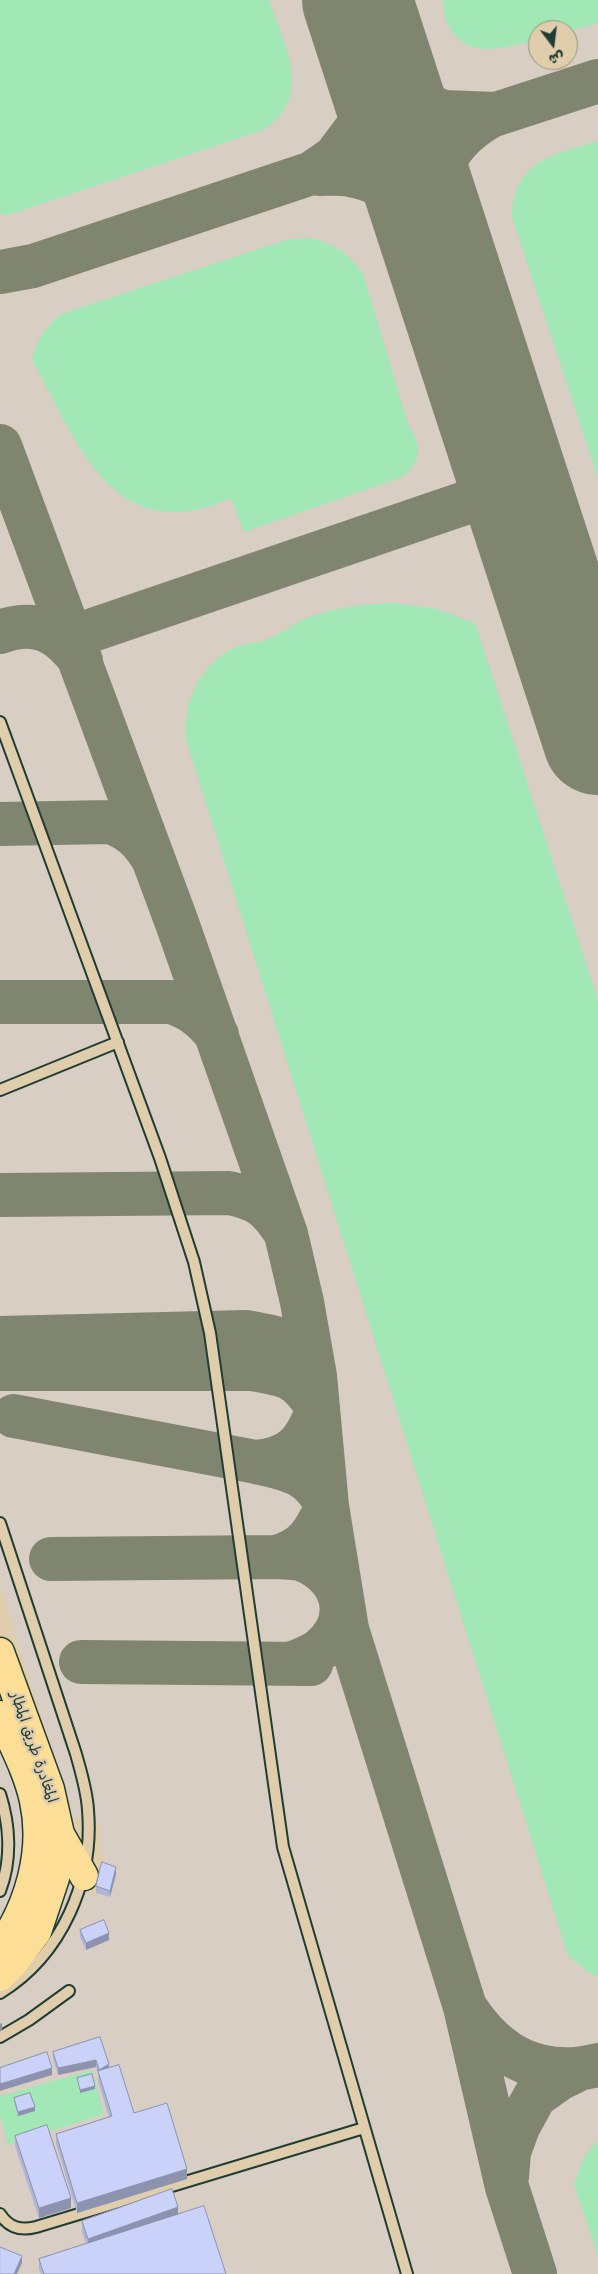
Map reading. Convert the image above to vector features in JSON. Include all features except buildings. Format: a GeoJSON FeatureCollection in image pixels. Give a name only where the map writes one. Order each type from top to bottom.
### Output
{"type":"FeatureCollection","features":[{"type":"Feature","properties":{"kind":"main road","name":"المغادرة طريق المطار"},"geometry":{"type":"LineString","coordinates":[[0,1652],[50,1789],[60,1834],[55,1878],[37,1932],[13,1964],[0,1977]]}},
{"type":"Feature","properties":{"kind":"main road"},"geometry":{"type":"LineString","coordinates":[[0,1715],[34,1800],[38,1829],[35,1860],[25,1902],[0,1947]]}},
{"type":"Feature","properties":{"kind":"main road"},"geometry":{"type":"LineString","coordinates":[[60,1834],[84,1876]]}},
{"type":"Feature","properties":{"kind":"lane"},"geometry":{"type":"LineString","coordinates":[[0,722],[118,1042],[183,1227],[202,1298],[211,1342],[283,1847],[407,2274]]}},
{"type":"Feature","properties":{"kind":"lane"},"geometry":{"type":"LineString","coordinates":[[0,1090],[118,1042]]}},
{"type":"Feature","properties":{"kind":"lane"},"geometry":{"type":"LineString","coordinates":[[0,1523],[76,1754],[86,1792],[89,1842],[84,1876],[72,1909],[55,1939],[31,1967],[0,1993]]}},
{"type":"Feature","properties":{"kind":"lane"},"geometry":{"type":"LineString","coordinates":[[0,1794],[7,1820],[9,1842],[7,1864],[0,1891]]}},
{"type":"Feature","properties":{"kind":"lane"},"geometry":{"type":"LineString","coordinates":[[0,2037],[29,2020],[69,1991]]}},
{"type":"Feature","properties":{"kind":"lane"},"geometry":{"type":"LineString","coordinates":[[0,2214],[5,2221],[20,2229],[36,2228],[364,2128]]}},
{"type":"Feature","properties":{"kind":"shaded area"},"geometry":{"type":"Polygon","coordinates":[[[0,0],[598,0],[598,2274],[0,2274],[0,1644],[94,1898],[104,1860],[99,1845],[100,1823],[82,1825],[81,1818],[73,1819],[0,1587],[0,0]]]}},
{"type":"Feature","properties":{"kind":"green space"},"geometry":{"type":"Polygon","coordinates":[[[0,0],[269,0],[282,35],[291,70],[292,86],[288,102],[279,117],[263,130],[8,215],[0,214],[0,0]]]}},
{"type":"Feature","properties":{"kind":"green space"},"geometry":{"type":"Polygon","coordinates":[[[442,0],[598,0],[598,23],[578,28],[578,20],[528,20],[528,42],[500,48],[476,48],[465,44],[455,36],[445,17],[442,0]]]}},
{"type":"Feature","properties":{"kind":"green space"},"geometry":{"type":"Polygon","coordinates":[[[598,141],[598,479],[512,217],[514,198],[520,183],[528,172],[552,156],[598,141]]]}},
{"type":"Feature","properties":{"kind":"green space"},"geometry":{"type":"Polygon","coordinates":[[[311,238],[327,243],[347,255],[363,274],[409,427],[418,447],[413,467],[402,477],[244,532],[231,498],[190,511],[157,510],[128,500],[105,480],[84,454],[32,360],[37,345],[47,327],[64,313],[289,239],[311,238]]]}},
{"type":"Feature","properties":{"kind":"green space"},"geometry":{"type":"Polygon","coordinates":[[[395,603],[436,609],[475,623],[598,1000],[598,1977],[568,1956],[186,740],[186,725],[191,697],[204,673],[213,662],[225,653],[238,646],[268,639],[316,615],[360,605],[395,603]]]}},
{"type":"Feature","properties":{"kind":"green space"},"geometry":{"type":"Polygon","coordinates":[[[92,2070],[104,2114],[8,2145],[0,2115],[0,2096],[92,2070]]]}},
{"type":"Feature","properties":{"kind":"green space"},"geometry":{"type":"Polygon","coordinates":[[[598,2139],[598,2256],[574,2184],[584,2157],[598,2139]]]}},
{"type":"Feature","properties":{"kind":"taxiway"},"geometry":{"type":"LineString","coordinates":[[0,272],[33,266],[312,173],[335,157],[362,121],[373,75],[362,18],[384,70],[398,86],[423,104],[444,112],[495,114],[464,135],[444,162],[434,194],[432,232]]}},
{"type":"Feature","properties":{"kind":"taxiway"},"geometry":{"type":"LineString","coordinates":[[321,171],[598,81]]}},
{"type":"Feature","properties":{"kind":"taxiway"},"geometry":{"type":"LineString","coordinates":[[319,174],[346,174],[374,182],[394,193],[410,208],[434,246],[458,311]]}},
{"type":"Feature","properties":{"kind":"taxiway"},"geometry":{"type":"LineString","coordinates":[[0,446],[177,923],[286,1234],[302,1302],[315,1376],[327,1506],[347,1629],[465,2007],[507,2187],[535,2274]]}},
{"type":"Feature","properties":{"kind":"taxiway"},"geometry":{"type":"LineString","coordinates":[[72,637],[515,486]]}},
{"type":"Feature","properties":{"kind":"taxiway"},"geometry":{"type":"LineString","coordinates":[[0,632],[25,627],[46,630],[64,642],[81,661]]}},
{"type":"Feature","properties":{"kind":"taxiway"},"geometry":{"type":"LineString","coordinates":[[0,824],[110,822],[134,835],[152,857]]}},
{"type":"Feature","properties":{"kind":"taxiway"},"geometry":{"type":"LineString","coordinates":[[0,1002],[171,1002],[197,1015],[217,1035]]}},
{"type":"Feature","properties":{"kind":"taxiway"},"geometry":{"type":"LineString","coordinates":[[0,1195],[229,1193],[248,1198],[262,1205],[274,1216],[285,1232]]}},
{"type":"Feature","properties":{"kind":"taxiway"},"geometry":{"type":"LineString","coordinates":[[0,1338],[246,1332],[271,1337],[287,1343],[301,1355],[315,1376]]}},
{"type":"Feature","properties":{"kind":"taxiway"},"geometry":{"type":"LineString","coordinates":[[0,1369],[251,1369],[274,1373],[291,1379],[298,1383],[318,1409],[313,1421],[303,1439],[289,1452],[280,1457],[256,1462]]}},
{"type":"Feature","properties":{"kind":"taxiway"},"geometry":{"type":"LineString","coordinates":[[14,1416],[256,1462],[279,1467],[298,1474],[314,1486],[327,1506],[314,1531],[308,1538],[295,1549],[276,1557]]}},
{"type":"Feature","properties":{"kind":"taxiway"},"geometry":{"type":"LineString","coordinates":[[51,1559],[276,1557],[303,1560],[317,1567],[328,1577],[336,1588],[341,1600],[341,1612],[339,1625],[332,1638],[321,1649],[293,1663]]}},
{"type":"Feature","properties":{"kind":"taxiway"},"geometry":{"type":"LineString","coordinates":[[81,1662],[311,1664]]}},
{"type":"Feature","properties":{"kind":"taxiway"},"geometry":{"type":"LineString","coordinates":[[467,2010],[479,2027],[493,2041],[523,2061],[558,2069],[577,2069],[598,2065]]}},
{"type":"Feature","properties":{"kind":"taxiway"},"geometry":{"type":"LineString","coordinates":[[507,2177],[509,2152],[518,2127],[535,2096],[559,2079],[579,2069]]}},
{"type":"Feature","properties":{"kind":"runway"},"geometry":{"type":"LineString","coordinates":[[357,0],[598,740]]}}]}
